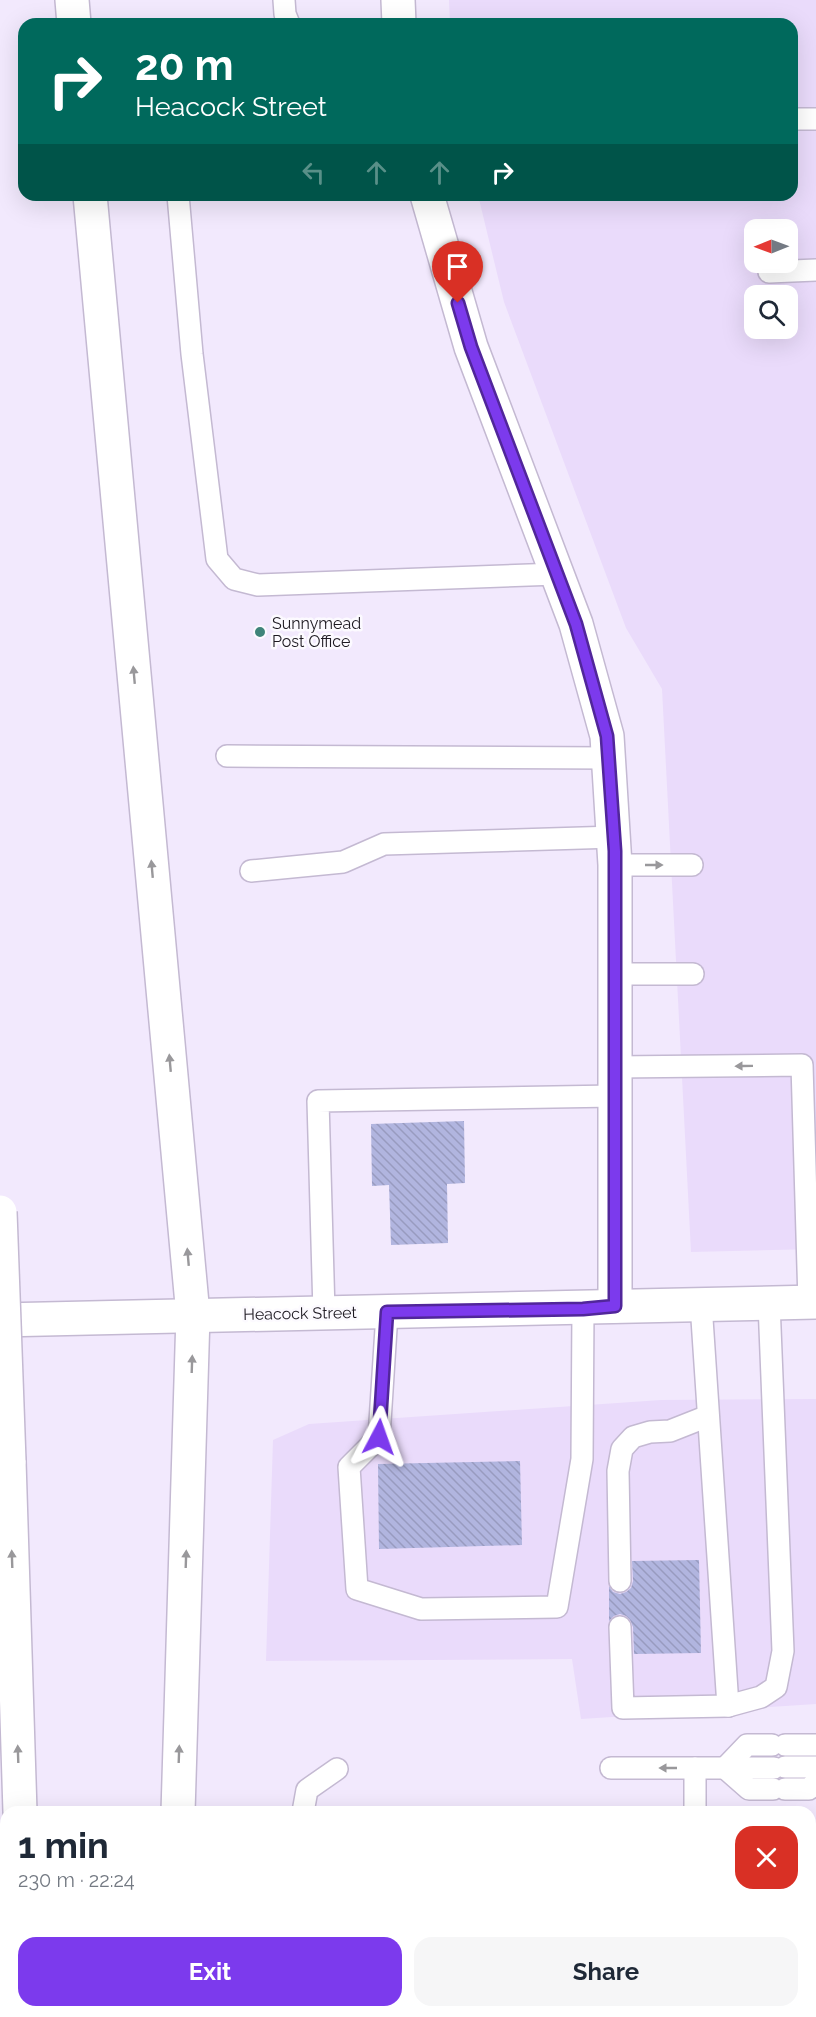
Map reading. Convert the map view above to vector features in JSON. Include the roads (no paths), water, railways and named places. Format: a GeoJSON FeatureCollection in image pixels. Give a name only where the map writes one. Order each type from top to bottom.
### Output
{"type":"FeatureCollection","features":[{"type":"Feature","properties":{"kind":"main road"},"geometry":{"type":"LineString","coordinates":[[72,0],[74,18]]}},
{"type":"Feature","properties":{"kind":"main road"},"geometry":{"type":"LineString","coordinates":[[398,0],[399,18]]}},
{"type":"Feature","properties":{"kind":"main road"},"geometry":{"type":"LineString","coordinates":[[91,201],[193,1315],[178,1806]]}},
{"type":"Feature","properties":{"kind":"main road"},"geometry":{"type":"LineString","coordinates":[[429,201],[471,347],[576,624],[607,736],[615,851],[615,1082],[599,1307]]}},
{"type":"Feature","properties":{"kind":"main road"},"geometry":{"type":"LineString","coordinates":[[0,1212],[20,1806]]}},
{"type":"Feature","properties":{"kind":"main road","name":"Heacock Street"},"geometry":{"type":"LineString","coordinates":[[0,1320],[813,1302]]}},
{"type":"Feature","properties":{"kind":"lane"},"geometry":{"type":"LineString","coordinates":[[284,0],[287,18]]}},
{"type":"Feature","properties":{"kind":"lane"},"geometry":{"type":"LineString","coordinates":[[798,119],[816,119]]}},
{"type":"Feature","properties":{"kind":"lane"},"geometry":{"type":"LineString","coordinates":[[179,201],[192,354],[217,559],[234,579],[258,585],[557,574]]}},
{"type":"Feature","properties":{"kind":"lane"},"geometry":{"type":"LineString","coordinates":[[798,271],[816,270]]}},
{"type":"Feature","properties":{"kind":"lane"},"geometry":{"type":"LineString","coordinates":[[227,756],[609,758]]}},
{"type":"Feature","properties":{"kind":"lane"},"geometry":{"type":"LineString","coordinates":[[251,871],[344,862],[384,844],[615,851],[692,865]]}},
{"type":"Feature","properties":{"kind":"lane"},"geometry":{"type":"LineString","coordinates":[[615,974],[693,974]]}},
{"type":"Feature","properties":{"kind":"lane"},"geometry":{"type":"LineString","coordinates":[[324,1312],[318,1101],[615,1082],[802,1065],[813,1302]]}},
{"type":"Feature","properties":{"kind":"lane"},"geometry":{"type":"LineString","coordinates":[[620,1627],[623,1708],[728,1706],[761,1697],[776,1687],[783,1651],[769,1303]]}},
{"type":"Feature","properties":{"kind":"lane"},"geometry":{"type":"LineString","coordinates":[[700,1304],[728,1706]]}},
{"type":"Feature","properties":{"kind":"lane"},"geometry":{"type":"LineString","coordinates":[[387,1312],[379,1437],[349,1467],[357,1589],[421,1609],[557,1607],[582,1459],[599,1307]]}},
{"type":"Feature","properties":{"kind":"lane"},"geometry":{"type":"LineString","coordinates":[[620,1581],[618,1471],[622,1449],[633,1437],[650,1432],[670,1431],[708,1416]]}},
{"type":"Feature","properties":{"kind":"lane"},"geometry":{"type":"LineString","coordinates":[[725,1768],[747,1745],[816,1745]]}},
{"type":"Feature","properties":{"kind":"lane"},"geometry":{"type":"LineString","coordinates":[[611,1768],[816,1767]]}},
{"type":"Feature","properties":{"kind":"lane"},"geometry":{"type":"LineString","coordinates":[[304,1806],[306,1790],[337,1768]]}},
{"type":"Feature","properties":{"kind":"lane"},"geometry":{"type":"LineString","coordinates":[[695,1768],[695,1806]]}},
{"type":"Feature","properties":{"kind":"lane"},"geometry":{"type":"LineString","coordinates":[[725,1768],[749,1789],[809,1788],[816,1782]]}},
{"type":"Feature","properties":{"kind":"place","name":"Sunnymead Post Office"},"geometry":{"type":"Point","coordinates":[260,632]}}]}
